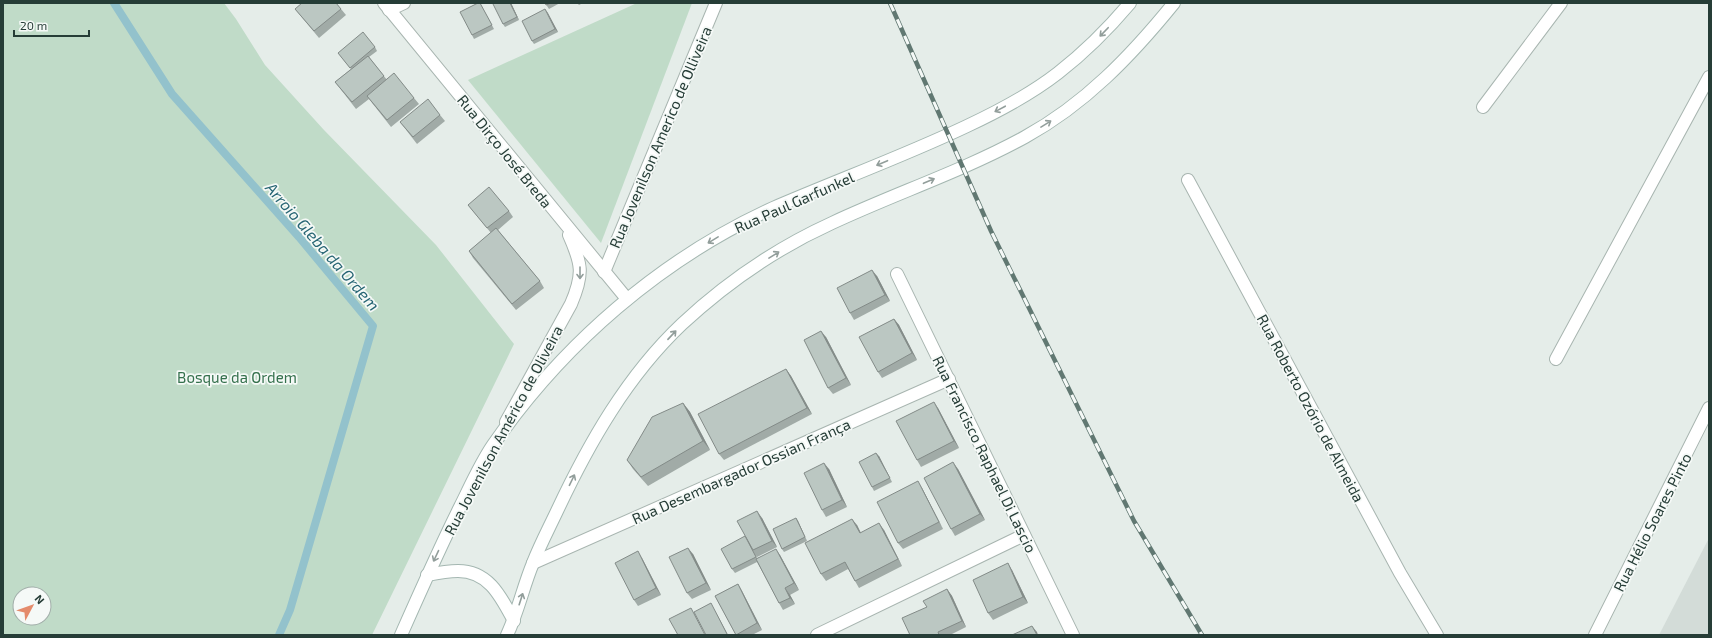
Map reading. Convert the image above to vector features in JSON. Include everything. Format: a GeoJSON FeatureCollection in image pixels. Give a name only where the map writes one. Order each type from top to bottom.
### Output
{"type":"FeatureCollection","features":[{"type":"Feature","properties":{"kind":"street"},"geometry":{"type":"LineString","coordinates":[[387,6],[404,3]]}},
{"type":"Feature","properties":{"kind":"street","name":"Rua Jovenilson Americo de Olliveira"},"geometry":{"type":"LineString","coordinates":[[604,272],[716,3]]}},
{"type":"Feature","properties":{"kind":"street","name":"Rua Paul Garfunkel"},"geometry":{"type":"LineString","coordinates":[[492,447],[536,389],[567,356],[627,299],[666,270],[732,229],[773,209],[934,141],[984,118],[1023,96],[1057,74],[1088,48],[1130,3]]}},
{"type":"Feature","properties":{"kind":"street"},"geometry":{"type":"LineString","coordinates":[[507,635],[514,621],[533,563],[590,444],[617,402],[646,363],[680,326],[718,293],[756,266],[797,240],[832,222],[950,173],[994,152],[1026,136],[1063,113],[1093,90],[1122,63],[1147,36],[1174,3]]}},
{"type":"Feature","properties":{"kind":"street"},"geometry":{"type":"LineString","coordinates":[[1483,107],[1560,3]]}},
{"type":"Feature","properties":{"kind":"street","name":"Rua Dirço José Breda"},"geometry":{"type":"LineString","coordinates":[[387,6],[627,299]]}},
{"type":"Feature","properties":{"kind":"street"},"geometry":{"type":"LineString","coordinates":[[1556,359],[1709,77]]}},
{"type":"Feature","properties":{"kind":"street","name":"Rua Roberto Ozório de Almeida"},"geometry":{"type":"LineString","coordinates":[[1188,180],[1397,566],[1437,635]]}},
{"type":"Feature","properties":{"kind":"street","name":"Rua Jovenilson Américo de Oliveira"},"geometry":{"type":"LineString","coordinates":[[401,635],[427,575],[466,494],[578,288],[581,272],[577,254],[564,223]]}},
{"type":"Feature","properties":{"kind":"street","name":"Rua Francisco Raphael Di Lascio"},"geometry":{"type":"LineString","coordinates":[[897,274],[1073,635]]}},
{"type":"Feature","properties":{"kind":"street","name":"Rua Desembargador Ossian França"},"geometry":{"type":"LineString","coordinates":[[533,563],[949,379]]}},
{"type":"Feature","properties":{"kind":"street","name":"Rua Hélio Soares Pinto"},"geometry":{"type":"LineString","coordinates":[[1595,635],[1709,408]]}},
{"type":"Feature","properties":{"kind":"street"},"geometry":{"type":"LineString","coordinates":[[817,635],[1024,535]]}},
{"type":"Feature","properties":{"kind":"street"},"geometry":{"type":"LineString","coordinates":[[427,575],[458,571],[478,574],[500,594],[514,621]]}},
{"type":"Feature","properties":{"kind":"shaded area"},"geometry":{"type":"Polygon","coordinates":[[[1709,538],[1709,635],[1659,635],[1709,538]]]}},
{"type":"Feature","properties":{"kind":"green space","name":"Bosque da Ordem"},"geometry":{"type":"Polygon","coordinates":[[[3,3],[224,3],[265,65],[324,130],[436,245],[514,344],[372,635],[3,635],[3,3]]]}},
{"type":"Feature","properties":{"kind":"green space"},"geometry":{"type":"Polygon","coordinates":[[[637,3],[692,3],[601,243],[468,80],[637,3]]]}},
{"type":"Feature","properties":{"kind":"building"},"geometry":{"type":"Polygon","coordinates":[[[302,3],[336,3],[341,9],[314,31],[295,9],[302,3]]]}},
{"type":"Feature","properties":{"kind":"building"},"geometry":{"type":"Polygon","coordinates":[[[480,3],[492,25],[472,35],[460,12],[480,3]]]}},
{"type":"Feature","properties":{"kind":"building"},"geometry":{"type":"Polygon","coordinates":[[[510,3],[517,17],[503,24],[493,4],[510,3]]]}},
{"type":"Feature","properties":{"kind":"building"},"geometry":{"type":"Polygon","coordinates":[[[545,9],[555,29],[532,41],[522,21],[545,9]]]}},
{"type":"Feature","properties":{"kind":"building"},"geometry":{"type":"Polygon","coordinates":[[[363,32],[375,47],[350,68],[338,53],[363,32]]]}},
{"type":"Feature","properties":{"kind":"building"},"geometry":{"type":"Polygon","coordinates":[[[368,56],[384,76],[352,102],[335,82],[368,56]]]}},
{"type":"Feature","properties":{"kind":"building"},"geometry":{"type":"Polygon","coordinates":[[[394,73],[414,98],[387,120],[367,96],[394,73]]]}},
{"type":"Feature","properties":{"kind":"building"},"geometry":{"type":"Polygon","coordinates":[[[428,99],[440,115],[413,137],[400,122],[428,99]]]}},
{"type":"Feature","properties":{"kind":"building"},"geometry":{"type":"Polygon","coordinates":[[[489,187],[509,211],[487,228],[468,205],[489,187]]]}},
{"type":"Feature","properties":{"kind":"building"},"geometry":{"type":"Polygon","coordinates":[[[496,228],[540,281],[512,304],[469,251],[496,228]]]}},
{"type":"Feature","properties":{"kind":"building"},"geometry":{"type":"Polygon","coordinates":[[[872,270],[885,295],[850,313],[837,288],[872,270]]]}},
{"type":"Feature","properties":{"kind":"building"},"geometry":{"type":"Polygon","coordinates":[[[894,319],[912,353],[878,372],[859,337],[894,319]]]}},
{"type":"Feature","properties":{"kind":"building"},"geometry":{"type":"Polygon","coordinates":[[[821,331],[846,378],[828,388],[804,340],[821,331]]]}},
{"type":"Feature","properties":{"kind":"building"},"geometry":{"type":"Polygon","coordinates":[[[786,369],[807,408],[719,454],[698,414],[786,369]]]}},
{"type":"Feature","properties":{"kind":"building"},"geometry":{"type":"Polygon","coordinates":[[[934,402],[954,441],[917,460],[896,421],[934,402]]]}},
{"type":"Feature","properties":{"kind":"building"},"geometry":{"type":"Polygon","coordinates":[[[683,403],[703,441],[641,477],[627,460],[652,417],[683,403]]]}},
{"type":"Feature","properties":{"kind":"building"},"geometry":{"type":"Polygon","coordinates":[[[876,453],[890,478],[872,487],[859,462],[876,453]]]}},
{"type":"Feature","properties":{"kind":"building"},"geometry":{"type":"Polygon","coordinates":[[[953,462],[980,514],[951,529],[924,478],[953,462]]]}},
{"type":"Feature","properties":{"kind":"building"},"geometry":{"type":"Polygon","coordinates":[[[824,463],[842,500],[822,510],[804,473],[824,463]]]}},
{"type":"Feature","properties":{"kind":"building"},"geometry":{"type":"Polygon","coordinates":[[[918,481],[939,522],[898,543],[877,502],[918,481]]]}},
{"type":"Feature","properties":{"kind":"building"},"geometry":{"type":"Polygon","coordinates":[[[757,511],[772,541],[753,550],[737,521],[757,511]]]}},
{"type":"Feature","properties":{"kind":"building"},"geometry":{"type":"Polygon","coordinates":[[[796,518],[805,537],[782,549],[773,529],[796,518]]]}},
{"type":"Feature","properties":{"kind":"building"},"geometry":{"type":"Polygon","coordinates":[[[852,519],[860,533],[879,523],[898,559],[855,581],[845,562],[821,574],[805,543],[852,519]]]}},
{"type":"Feature","properties":{"kind":"building"},"geometry":{"type":"Polygon","coordinates":[[[745,536],[756,557],[732,569],[721,549],[745,536]]]}},
{"type":"Feature","properties":{"kind":"building"},"geometry":{"type":"Polygon","coordinates":[[[688,548],[706,583],[687,593],[669,557],[688,548]]]}},
{"type":"Feature","properties":{"kind":"building"},"geometry":{"type":"Polygon","coordinates":[[[776,549],[794,583],[785,588],[790,598],[779,603],[756,559],[776,549]]]}},
{"type":"Feature","properties":{"kind":"building"},"geometry":{"type":"Polygon","coordinates":[[[638,551],[656,588],[634,600],[615,563],[638,551]]]}},
{"type":"Feature","properties":{"kind":"building"},"geometry":{"type":"Polygon","coordinates":[[[1008,563],[1023,597],[988,613],[973,580],[1008,563]]]}},
{"type":"Feature","properties":{"kind":"building"},"geometry":{"type":"Polygon","coordinates":[[[738,584],[757,623],[736,635],[715,596],[738,584]]]}},
{"type":"Feature","properties":{"kind":"building"},"geometry":{"type":"Polygon","coordinates":[[[947,589],[962,621],[938,632],[939,635],[910,635],[902,618],[927,607],[923,601],[947,589]]]}},
{"type":"Feature","properties":{"kind":"building"},"geometry":{"type":"Polygon","coordinates":[[[711,603],[727,634],[726,635],[706,635],[694,612],[711,603]]]}},
{"type":"Feature","properties":{"kind":"building"},"geometry":{"type":"Polygon","coordinates":[[[691,608],[705,635],[678,635],[669,619],[691,608]]]}},
{"type":"Feature","properties":{"kind":"building"},"geometry":{"type":"Polygon","coordinates":[[[1032,626],[1037,635],[1012,635],[1032,626]]]}},
{"type":"Feature","properties":{"kind":"waterway","name":"Arroio Gleba da Ordem"},"geometry":{"type":"LineString","coordinates":[[114,3],[172,94],[299,237],[373,326],[290,610],[279,635]]}},
{"type":"Feature","properties":{"kind":"railway"},"geometry":{"type":"LineString","coordinates":[[890,3],[991,231],[1134,521],[1202,635]]}}]}
